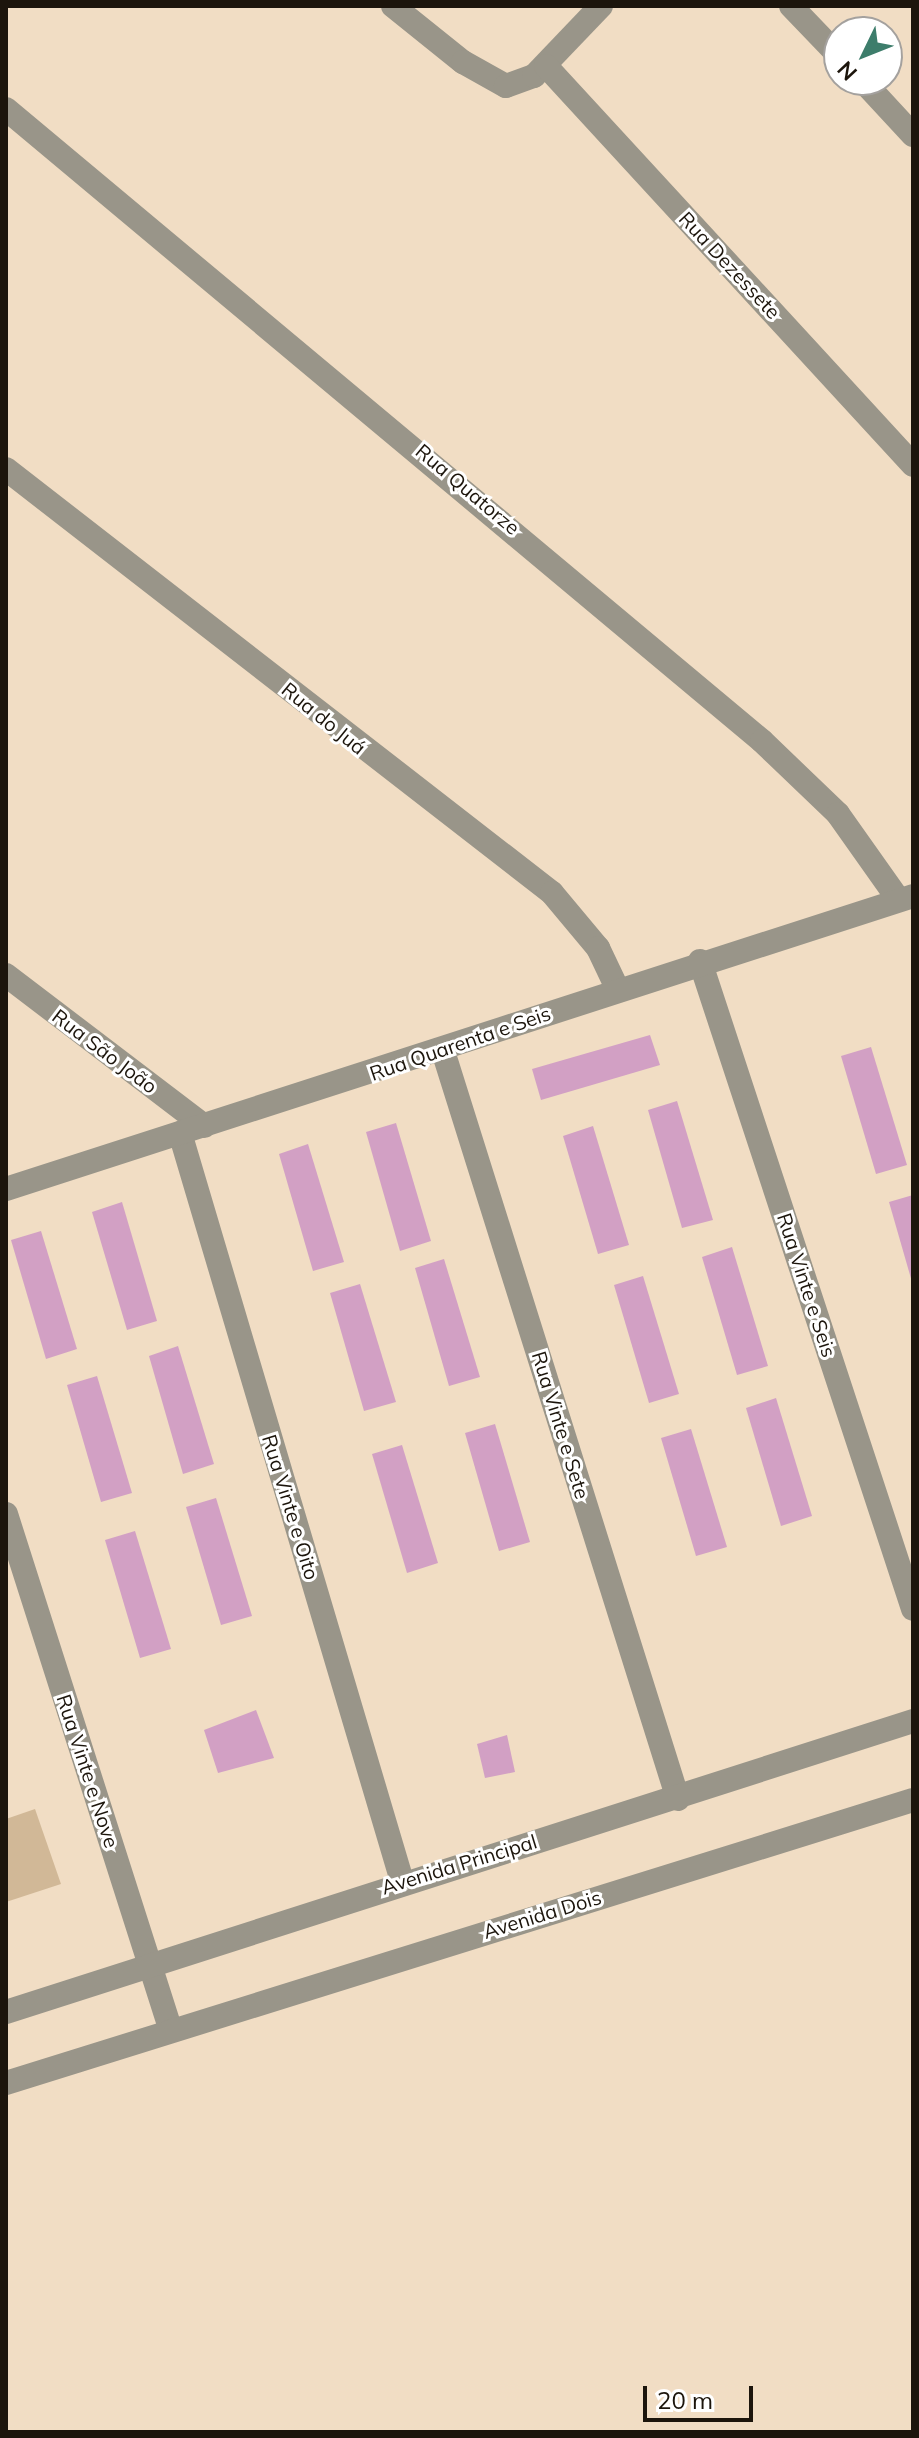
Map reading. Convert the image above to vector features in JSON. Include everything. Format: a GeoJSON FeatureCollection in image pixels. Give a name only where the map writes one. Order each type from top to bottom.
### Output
{"type":"FeatureCollection","features":[{"type":"Feature","properties":{"kind":"street"},"geometry":{"type":"LineString","coordinates":[[393,6],[463,62],[506,86],[546,66],[601,6]]}},
{"type":"Feature","properties":{"kind":"street"},"geometry":{"type":"LineString","coordinates":[[791,6],[823,39]]}},
{"type":"Feature","properties":{"kind":"street","name":"Rua Dezessete"},"geometry":{"type":"LineString","coordinates":[[546,66],[913,465]]}},
{"type":"Feature","properties":{"kind":"street"},"geometry":{"type":"LineString","coordinates":[[877,96],[913,135]]}},
{"type":"Feature","properties":{"kind":"street","name":"Rua Quatorze"},"geometry":{"type":"LineString","coordinates":[[6,109],[762,741],[838,814],[906,898]]}},
{"type":"Feature","properties":{"kind":"street","name":"Rua do Juá"},"geometry":{"type":"LineString","coordinates":[[6,469],[552,893],[591,938],[617,988]]}},
{"type":"Feature","properties":{"kind":"street","name":"Rua Quarenta e Seis"},"geometry":{"type":"LineString","coordinates":[[6,1189],[443,1051],[700,961],[906,898]]}},
{"type":"Feature","properties":{"kind":"street","name":"Rua Vinte e Seis"},"geometry":{"type":"LineString","coordinates":[[700,961],[913,1609]]}},
{"type":"Feature","properties":{"kind":"street","name":"Rua São João"},"geometry":{"type":"LineString","coordinates":[[6,975],[204,1126]]}},
{"type":"Feature","properties":{"kind":"street","name":"Rua Vinte e Sete"},"geometry":{"type":"LineString","coordinates":[[443,1051],[678,1799]]}},
{"type":"Feature","properties":{"kind":"street","name":"Rua Vinte e Oito"},"geometry":{"type":"LineString","coordinates":[[180,1133],[402,1881]]}},
{"type":"Feature","properties":{"kind":"street","name":"Rua Vinte e Nove"},"geometry":{"type":"LineString","coordinates":[[6,1514],[170,2028]]}},
{"type":"Feature","properties":{"kind":"street","name":"Avenida Principal"},"geometry":{"type":"LineString","coordinates":[[6,2012],[402,1881],[678,1799],[913,1721]]}},
{"type":"Feature","properties":{"kind":"street","name":"Avenida Dois"},"geometry":{"type":"LineString","coordinates":[[6,2083],[170,2028],[913,1800]]}},
{"type":"Feature","properties":{"kind":"shaded area"},"geometry":{"type":"Polygon","coordinates":[[[35,1809],[61,1884],[6,1902],[6,1819],[35,1809]]]}},
{"type":"Feature","properties":{"kind":"building"},"geometry":{"type":"Polygon","coordinates":[[[650,1035],[660,1065],[541,1100],[532,1069],[650,1035]]]}},
{"type":"Feature","properties":{"kind":"building"},"geometry":{"type":"Polygon","coordinates":[[[871,1047],[907,1165],[876,1174],[841,1056],[871,1047]]]}},
{"type":"Feature","properties":{"kind":"building"},"geometry":{"type":"Polygon","coordinates":[[[677,1101],[713,1220],[682,1228],[648,1110],[677,1101]]]}},
{"type":"Feature","properties":{"kind":"building"},"geometry":{"type":"Polygon","coordinates":[[[396,1123],[431,1241],[400,1251],[366,1132],[396,1123]]]}},
{"type":"Feature","properties":{"kind":"building"},"geometry":{"type":"Polygon","coordinates":[[[593,1126],[629,1245],[598,1254],[563,1136],[593,1126]]]}},
{"type":"Feature","properties":{"kind":"building"},"geometry":{"type":"Polygon","coordinates":[[[308,1144],[344,1262],[313,1271],[279,1154],[308,1144]]]}},
{"type":"Feature","properties":{"kind":"building"},"geometry":{"type":"Polygon","coordinates":[[[913,1195],[913,1281],[912,1282],[889,1202],[913,1195]]]}},
{"type":"Feature","properties":{"kind":"building"},"geometry":{"type":"Polygon","coordinates":[[[122,1202],[157,1321],[127,1330],[92,1212],[122,1202]]]}},
{"type":"Feature","properties":{"kind":"building"},"geometry":{"type":"Polygon","coordinates":[[[41,1231],[77,1349],[46,1359],[11,1240],[41,1231]]]}},
{"type":"Feature","properties":{"kind":"building"},"geometry":{"type":"Polygon","coordinates":[[[732,1247],[768,1366],[737,1375],[702,1257],[732,1247]]]}},
{"type":"Feature","properties":{"kind":"building"},"geometry":{"type":"Polygon","coordinates":[[[444,1259],[480,1377],[449,1386],[415,1268],[444,1259]]]}},
{"type":"Feature","properties":{"kind":"building"},"geometry":{"type":"Polygon","coordinates":[[[643,1276],[679,1394],[649,1403],[614,1285],[643,1276]]]}},
{"type":"Feature","properties":{"kind":"building"},"geometry":{"type":"Polygon","coordinates":[[[360,1284],[396,1402],[364,1411],[330,1293],[360,1284]]]}},
{"type":"Feature","properties":{"kind":"building"},"geometry":{"type":"Polygon","coordinates":[[[178,1346],[214,1464],[183,1474],[149,1356],[178,1346]]]}},
{"type":"Feature","properties":{"kind":"building"},"geometry":{"type":"Polygon","coordinates":[[[97,1376],[132,1493],[101,1502],[67,1385],[97,1376]]]}},
{"type":"Feature","properties":{"kind":"building"},"geometry":{"type":"Polygon","coordinates":[[[776,1398],[812,1516],[781,1526],[746,1408],[776,1398]]]}},
{"type":"Feature","properties":{"kind":"building"},"geometry":{"type":"Polygon","coordinates":[[[495,1424],[530,1542],[499,1551],[465,1433],[495,1424]]]}},
{"type":"Feature","properties":{"kind":"building"},"geometry":{"type":"Polygon","coordinates":[[[691,1429],[727,1547],[696,1556],[661,1438],[691,1429]]]}},
{"type":"Feature","properties":{"kind":"building"},"geometry":{"type":"Polygon","coordinates":[[[402,1445],[438,1563],[407,1573],[372,1454],[402,1445]]]}},
{"type":"Feature","properties":{"kind":"building"},"geometry":{"type":"Polygon","coordinates":[[[216,1498],[252,1616],[221,1625],[186,1507],[216,1498]]]}},
{"type":"Feature","properties":{"kind":"building"},"geometry":{"type":"Polygon","coordinates":[[[135,1531],[171,1649],[140,1658],[105,1540],[135,1531]]]}},
{"type":"Feature","properties":{"kind":"building"},"geometry":{"type":"Polygon","coordinates":[[[256,1710],[274,1758],[218,1773],[204,1730],[256,1710]]]}},
{"type":"Feature","properties":{"kind":"building"},"geometry":{"type":"Polygon","coordinates":[[[507,1735],[515,1772],[485,1778],[477,1744],[507,1735]]]}}]}
